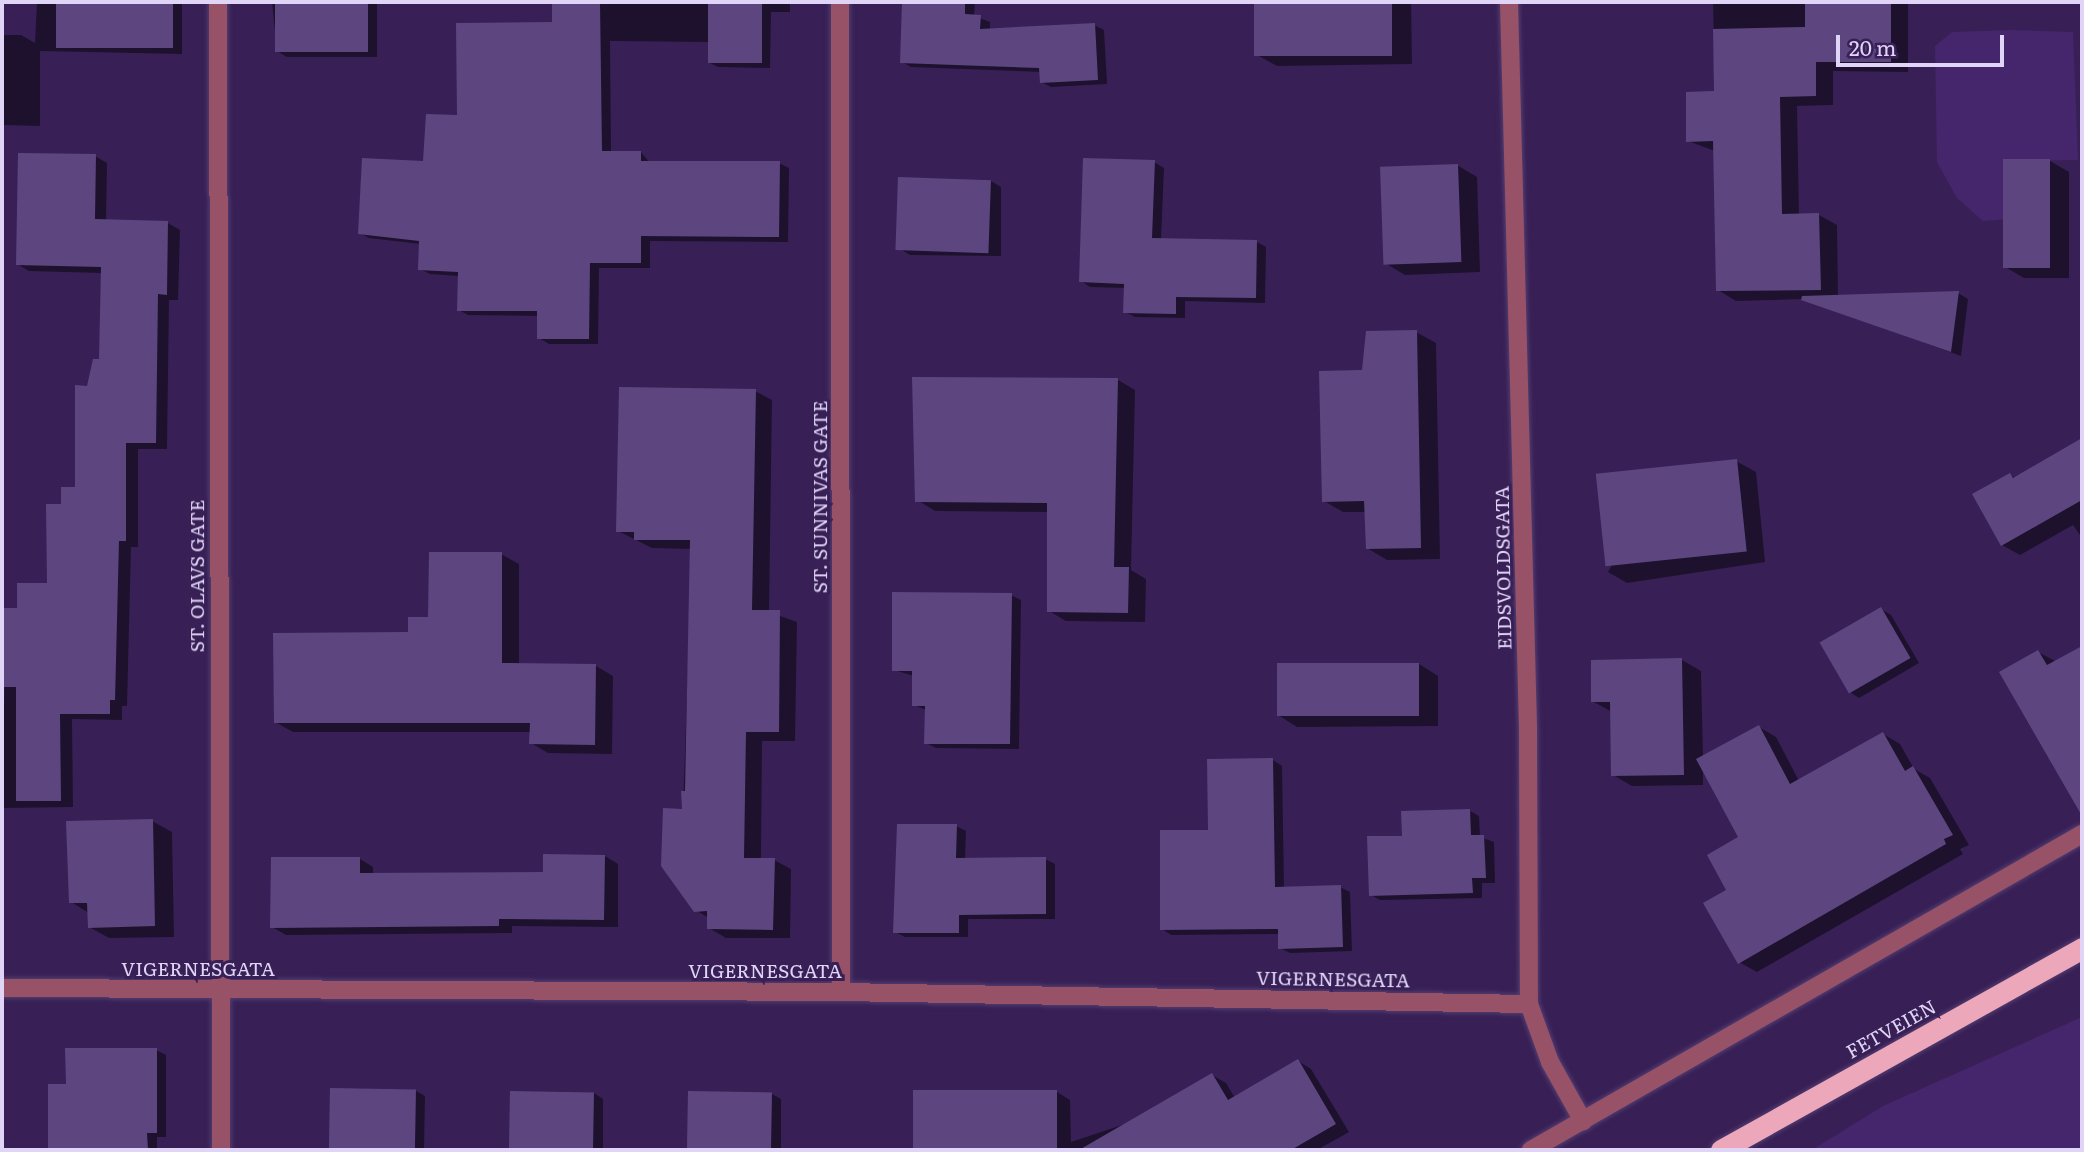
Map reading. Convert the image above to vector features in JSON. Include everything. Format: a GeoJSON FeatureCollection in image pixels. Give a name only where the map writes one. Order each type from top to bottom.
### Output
{"type":"FeatureCollection","features":[{"type":"Feature","properties":{"kind":"highway","name":"FETVEIEN"},"geometry":{"type":"LineString","coordinates":[[1721,1150],[2082,948]]}},
{"type":"Feature","properties":{"kind":"street","name":"ST. OLAVS GATE"},"geometry":{"type":"LineString","coordinates":[[218,2],[218,990],[221,1150]]}},
{"type":"Feature","properties":{"kind":"street","name":"ST. SUNNIVAS GATE"},"geometry":{"type":"LineString","coordinates":[[840,2],[841,992]]}},
{"type":"Feature","properties":{"kind":"street","name":"EIDSVOLDSGATA"},"geometry":{"type":"LineString","coordinates":[[1509,2],[1528,730],[1529,1004],[1550,1062],[1583,1121]]}},
{"type":"Feature","properties":{"kind":"street"},"geometry":{"type":"LineString","coordinates":[[1531,1150],[2082,834]]}},
{"type":"Feature","properties":{"kind":"street","name":"VIGERNESGATA"},"geometry":{"type":"LineString","coordinates":[[2,988],[841,992],[1529,1004]]}},
{"type":"Feature","properties":{"kind":"shaded area"},"geometry":{"type":"Polygon","coordinates":[[[1952,32],[2073,32],[2078,160],[2010,161],[2009,219],[1983,221],[1957,198],[1937,162],[1935,46],[1952,32]]]}},
{"type":"Feature","properties":{"kind":"shaded area"},"geometry":{"type":"Polygon","coordinates":[[[2082,1017],[2082,1150],[1812,1150],[1883,1106],[2082,1017]]]}},
{"type":"Feature","properties":{"kind":"building"},"geometry":{"type":"Polygon","coordinates":[[[56,2],[173,2],[173,48],[56,48],[56,2]]]}},
{"type":"Feature","properties":{"kind":"building"},"geometry":{"type":"Polygon","coordinates":[[[275,2],[368,2],[368,52],[275,52],[275,2]]]}},
{"type":"Feature","properties":{"kind":"building"},"geometry":{"type":"Polygon","coordinates":[[[552,2],[600,2],[602,151],[641,151],[641,161],[780,161],[779,237],[641,236],[641,263],[590,263],[589,339],[537,339],[537,311],[457,311],[458,272],[418,270],[419,241],[358,234],[362,158],[423,161],[426,114],[457,115],[456,23],[552,22],[552,2]]]}},
{"type":"Feature","properties":{"kind":"building"},"geometry":{"type":"Polygon","coordinates":[[[708,2],[762,2],[762,63],[708,63],[708,2]]]}},
{"type":"Feature","properties":{"kind":"building"},"geometry":{"type":"Polygon","coordinates":[[[902,2],[965,2],[965,14],[981,15],[980,29],[1095,23],[1098,80],[1040,83],[1039,68],[900,63],[902,2]]]}},
{"type":"Feature","properties":{"kind":"building"},"geometry":{"type":"Polygon","coordinates":[[[1254,2],[1392,2],[1392,56],[1254,56],[1254,2]]]}},
{"type":"Feature","properties":{"kind":"building"},"geometry":{"type":"Polygon","coordinates":[[[1805,2],[1891,2],[1891,62],[1816,62],[1816,96],[1780,97],[1782,214],[1819,213],[1821,290],[1716,291],[1713,141],[1686,142],[1686,92],[1714,91],[1713,29],[1805,27],[1805,2]]]}},
{"type":"Feature","properties":{"kind":"building"},"geometry":{"type":"Polygon","coordinates":[[[18,153],[96,154],[95,219],[168,221],[167,295],[158,294],[156,443],[126,443],[126,541],[119,541],[115,700],[110,700],[110,714],[60,714],[61,801],[16,801],[16,687],[3,687],[4,608],[17,608],[17,583],[47,583],[46,504],[61,504],[61,487],[75,487],[75,385],[87,386],[93,359],[99,359],[101,267],[16,265],[18,153]]]}},
{"type":"Feature","properties":{"kind":"building"},"geometry":{"type":"Polygon","coordinates":[[[1083,158],[1155,160],[1152,238],[1257,240],[1256,298],[1176,297],[1176,314],[1123,313],[1124,284],[1079,282],[1083,158]]]}},
{"type":"Feature","properties":{"kind":"building"},"geometry":{"type":"Polygon","coordinates":[[[2003,159],[2050,159],[2050,268],[2003,268],[2003,159]]]}},
{"type":"Feature","properties":{"kind":"building"},"geometry":{"type":"Polygon","coordinates":[[[1458,164],[1461,262],[1383,265],[1380,167],[1458,164]]]}},
{"type":"Feature","properties":{"kind":"building"},"geometry":{"type":"Polygon","coordinates":[[[898,177],[991,180],[988,253],[895,250],[898,177]]]}},
{"type":"Feature","properties":{"kind":"building"},"geometry":{"type":"Polygon","coordinates":[[[1959,291],[1951,352],[1801,300],[1802,296],[1959,291]]]}},
{"type":"Feature","properties":{"kind":"building"},"geometry":{"type":"Polygon","coordinates":[[[1417,330],[1421,548],[1366,549],[1364,501],[1322,502],[1319,371],[1362,370],[1366,331],[1417,330]]]}},
{"type":"Feature","properties":{"kind":"building"},"geometry":{"type":"Polygon","coordinates":[[[912,377],[1118,378],[1114,567],[1129,567],[1128,613],[1047,612],[1047,503],[915,502],[912,377]]]}},
{"type":"Feature","properties":{"kind":"building"},"geometry":{"type":"Polygon","coordinates":[[[619,387],[756,389],[752,610],[780,610],[779,732],[746,732],[744,858],[775,858],[773,930],[707,929],[707,911],[694,912],[661,866],[663,808],[682,809],[681,791],[685,791],[690,540],[634,540],[634,532],[616,532],[619,387]]]}},
{"type":"Feature","properties":{"kind":"building"},"geometry":{"type":"Polygon","coordinates":[[[2082,438],[2082,500],[2001,546],[1972,494],[2010,473],[2013,478],[2082,438]]]}},
{"type":"Feature","properties":{"kind":"building"},"geometry":{"type":"Polygon","coordinates":[[[1737,459],[1747,551],[1605,566],[1596,474],[1737,459]]]}},
{"type":"Feature","properties":{"kind":"building"},"geometry":{"type":"Polygon","coordinates":[[[429,552],[502,552],[502,663],[596,664],[595,745],[529,744],[530,723],[274,723],[273,633],[408,632],[408,617],[428,617],[429,552]]]}},
{"type":"Feature","properties":{"kind":"building"},"geometry":{"type":"Polygon","coordinates":[[[892,592],[1012,593],[1010,744],[924,744],[925,706],[912,706],[912,671],[892,671],[892,592]]]}},
{"type":"Feature","properties":{"kind":"building"},"geometry":{"type":"Polygon","coordinates":[[[1881,607],[1910,658],[1849,694],[1820,642],[1881,607]]]}},
{"type":"Feature","properties":{"kind":"building"},"geometry":{"type":"Polygon","coordinates":[[[2082,646],[2082,816],[1999,672],[2038,650],[2047,665],[2082,646]]]}},
{"type":"Feature","properties":{"kind":"building"},"geometry":{"type":"Polygon","coordinates":[[[1682,658],[1684,775],[1611,776],[1610,702],[1591,702],[1591,660],[1682,658]]]}},
{"type":"Feature","properties":{"kind":"building"},"geometry":{"type":"Polygon","coordinates":[[[1277,663],[1419,663],[1419,716],[1277,716],[1277,663]]]}},
{"type":"Feature","properties":{"kind":"building"},"geometry":{"type":"Polygon","coordinates":[[[1759,725],[1790,784],[1883,732],[1905,771],[1913,766],[1953,835],[1944,839],[1946,844],[1738,964],[1703,903],[1726,890],[1707,855],[1738,837],[1696,759],[1759,725]]]}},
{"type":"Feature","properties":{"kind":"building"},"geometry":{"type":"Polygon","coordinates":[[[1273,758],[1275,887],[1341,885],[1343,947],[1278,949],[1278,929],[1160,930],[1160,830],[1208,830],[1207,759],[1273,758]]]}},
{"type":"Feature","properties":{"kind":"building"},"geometry":{"type":"Polygon","coordinates":[[[1470,809],[1471,835],[1484,835],[1486,878],[1472,878],[1473,893],[1369,896],[1367,836],[1402,836],[1401,811],[1470,809]]]}},
{"type":"Feature","properties":{"kind":"building"},"geometry":{"type":"Polygon","coordinates":[[[153,819],[155,926],[88,928],[87,903],[69,903],[66,821],[153,819]]]}},
{"type":"Feature","properties":{"kind":"building"},"geometry":{"type":"Polygon","coordinates":[[[897,824],[957,824],[956,858],[1046,857],[1046,914],[959,915],[959,933],[893,933],[897,824]]]}},
{"type":"Feature","properties":{"kind":"building"},"geometry":{"type":"Polygon","coordinates":[[[543,854],[605,855],[604,920],[499,919],[499,926],[270,928],[271,857],[360,857],[360,873],[543,872],[543,854]]]}},
{"type":"Feature","properties":{"kind":"building"},"geometry":{"type":"Polygon","coordinates":[[[65,1048],[157,1048],[157,1133],[147,1133],[148,1150],[48,1150],[48,1084],[66,1084],[65,1048]]]}},
{"type":"Feature","properties":{"kind":"building"},"geometry":{"type":"Polygon","coordinates":[[[1298,1059],[1336,1124],[1291,1150],[1079,1150],[1212,1073],[1228,1100],[1298,1059]]]}},
{"type":"Feature","properties":{"kind":"building"},"geometry":{"type":"Polygon","coordinates":[[[330,1088],[416,1090],[415,1150],[329,1150],[330,1088]]]}},
{"type":"Feature","properties":{"kind":"building"},"geometry":{"type":"Polygon","coordinates":[[[913,1090],[1057,1090],[1057,1150],[913,1150],[913,1090]]]}},
{"type":"Feature","properties":{"kind":"building"},"geometry":{"type":"Polygon","coordinates":[[[510,1091],[594,1092],[593,1150],[509,1150],[510,1091]]]}},
{"type":"Feature","properties":{"kind":"building"},"geometry":{"type":"Polygon","coordinates":[[[688,1091],[772,1092],[771,1150],[687,1150],[688,1091]]]}}]}
